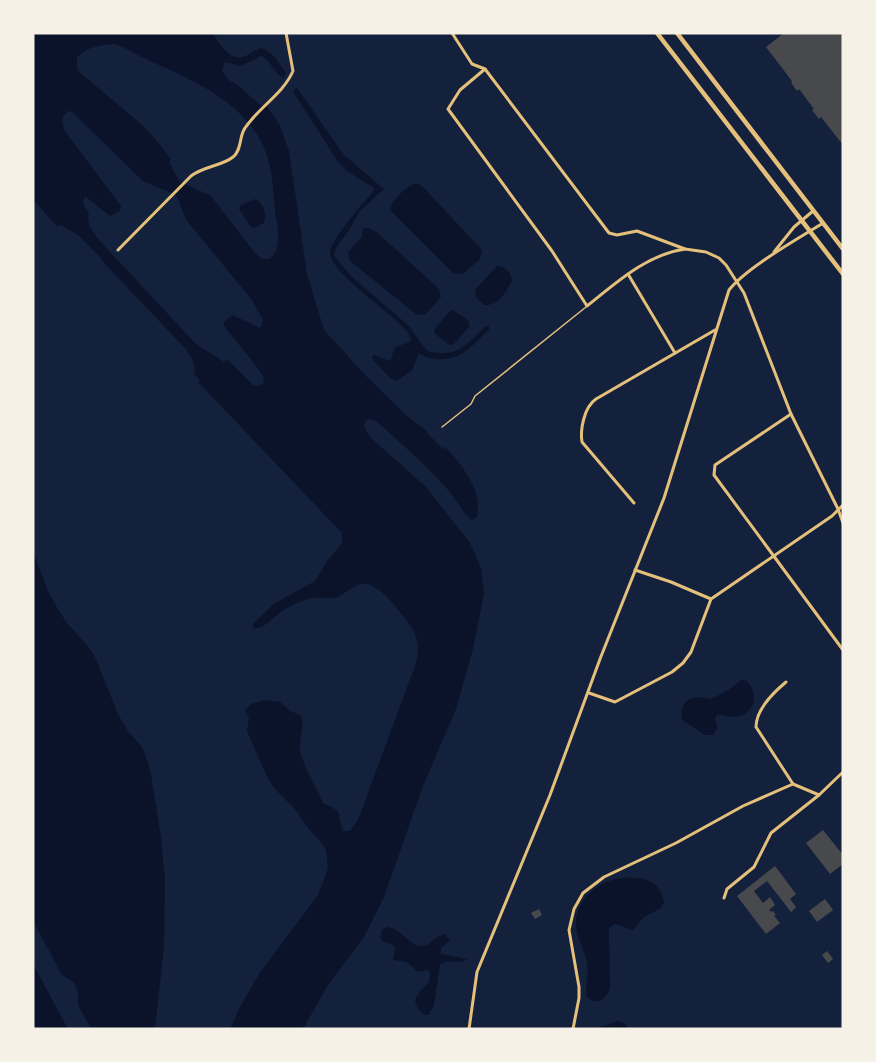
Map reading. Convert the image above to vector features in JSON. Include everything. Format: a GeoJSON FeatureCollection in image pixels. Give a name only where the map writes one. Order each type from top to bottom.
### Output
{"type":"FeatureCollection","features":[{"type":"Feature","properties":{"kind":"main road"},"geometry":{"type":"LineString","coordinates":[[657,33],[843,274]]}},
{"type":"Feature","properties":{"kind":"main road"},"geometry":{"type":"LineString","coordinates":[[676,33],[843,249]]}},
{"type":"Feature","properties":{"kind":"street"},"geometry":{"type":"LineString","coordinates":[[118,250],[185,181],[202,169],[234,156],[245,127],[293,71],[286,33]]}},
{"type":"Feature","properties":{"kind":"street"},"geometry":{"type":"LineString","coordinates":[[452,33],[472,64],[485,69],[609,233],[617,235],[637,231],[685,249],[706,252],[726,265],[738,281],[791,414],[843,523]]}},
{"type":"Feature","properties":{"kind":"street"},"geometry":{"type":"LineString","coordinates":[[485,69],[460,90],[448,109],[552,251],[587,306],[628,274],[659,256],[685,249]]}},
{"type":"Feature","properties":{"kind":"street"},"geometry":{"type":"LineString","coordinates":[[771,256],[802,220],[814,211]]}},
{"type":"Feature","properties":{"kind":"street"},"geometry":{"type":"LineString","coordinates":[[470,1029],[475,986],[483,956],[539,822],[664,498],[729,290],[771,256],[823,223]]}},
{"type":"Feature","properties":{"kind":"street"},"geometry":{"type":"LineString","coordinates":[[628,274],[675,353]]}},
{"type":"Feature","properties":{"kind":"street"},"geometry":{"type":"LineString","coordinates":[[634,503],[582,442],[582,428],[588,407],[596,399],[717,329]]}},
{"type":"Feature","properties":{"kind":"street"},"geometry":{"type":"LineString","coordinates":[[791,414],[715,465],[714,475],[843,650]]}},
{"type":"Feature","properties":{"kind":"street"},"geometry":{"type":"LineString","coordinates":[[589,693],[615,702],[680,666],[689,655],[711,599],[832,516],[843,506]]}},
{"type":"Feature","properties":{"kind":"street"},"geometry":{"type":"LineString","coordinates":[[635,570],[711,599]]}},
{"type":"Feature","properties":{"kind":"street"},"geometry":{"type":"LineString","coordinates":[[786,682],[775,692],[756,719],[756,727],[793,784],[819,795]]}},
{"type":"Feature","properties":{"kind":"street"},"geometry":{"type":"LineString","coordinates":[[724,898],[727,890],[754,867],[771,833],[819,795],[843,772]]}},
{"type":"Feature","properties":{"kind":"street"},"geometry":{"type":"LineString","coordinates":[[573,1029],[579,998],[579,978],[569,930],[574,909],[583,893],[610,874],[676,843],[743,806],[793,784]]}},
{"type":"Feature","properties":{"kind":"lane"},"geometry":{"type":"LineString","coordinates":[[442,427],[471,404],[475,396],[587,306]]}},
{"type":"Feature","properties":{"kind":"water"},"geometry":{"type":"Polygon","coordinates":[[[33,33],[212,33],[225,50],[233,56],[243,57],[261,48],[269,52],[286,73],[284,78],[261,56],[241,66],[225,62],[222,70],[227,79],[239,86],[260,105],[267,107],[279,124],[289,151],[307,274],[324,330],[407,416],[428,432],[443,449],[445,447],[452,454],[470,479],[477,497],[477,517],[472,520],[441,482],[404,446],[376,421],[370,419],[365,421],[364,427],[370,437],[426,487],[470,543],[481,568],[484,594],[473,649],[456,709],[423,786],[384,897],[364,937],[328,985],[303,1029],[230,1029],[259,974],[318,895],[328,868],[326,850],[320,841],[268,779],[247,731],[249,718],[245,710],[251,704],[265,700],[280,702],[290,711],[301,715],[300,748],[307,769],[323,803],[338,812],[343,831],[350,831],[358,820],[416,663],[418,648],[416,638],[412,628],[388,598],[368,584],[358,585],[334,598],[314,598],[302,601],[284,610],[261,627],[253,628],[253,624],[275,603],[315,581],[342,543],[342,533],[198,382],[200,380],[194,374],[195,367],[192,359],[183,346],[79,236],[61,225],[57,226],[33,200],[33,33]],[[115,44],[84,51],[77,58],[77,70],[142,125],[158,142],[171,160],[169,162],[179,181],[211,196],[255,253],[262,259],[270,259],[277,249],[278,242],[271,176],[262,143],[252,128],[227,102],[212,92],[115,44]],[[68,111],[62,118],[64,130],[121,206],[120,211],[110,216],[86,197],[84,198],[83,203],[89,213],[89,224],[94,234],[195,343],[224,362],[227,359],[253,385],[263,384],[264,378],[254,363],[223,325],[233,315],[261,327],[263,320],[252,300],[187,221],[176,195],[143,181],[72,112],[68,111]]]}},
{"type":"Feature","properties":{"kind":"water"},"geometry":{"type":"Polygon","coordinates":[[[297,88],[344,155],[384,189],[360,211],[336,248],[334,255],[350,275],[409,326],[427,351],[447,353],[460,349],[486,326],[489,326],[489,330],[466,351],[453,358],[445,359],[429,358],[419,353],[412,370],[397,381],[390,378],[373,360],[374,355],[390,361],[395,347],[410,342],[411,337],[404,328],[340,271],[332,260],[330,251],[342,230],[374,188],[347,171],[338,162],[294,93],[294,89],[297,88]]]}},
{"type":"Feature","properties":{"kind":"water"},"geometry":{"type":"Polygon","coordinates":[[[416,183],[422,186],[482,250],[480,259],[463,274],[453,273],[390,210],[400,194],[416,183]]]}},
{"type":"Feature","properties":{"kind":"water"},"geometry":{"type":"Polygon","coordinates":[[[255,199],[263,206],[265,216],[264,223],[255,228],[250,226],[239,209],[241,205],[255,199]]]}},
{"type":"Feature","properties":{"kind":"water"},"geometry":{"type":"Polygon","coordinates":[[[363,228],[369,228],[378,233],[439,289],[441,297],[426,314],[417,315],[350,261],[348,252],[362,237],[363,228]]]}},
{"type":"Feature","properties":{"kind":"water"},"geometry":{"type":"Polygon","coordinates":[[[497,266],[508,270],[512,281],[498,301],[484,305],[476,297],[475,290],[497,266]]]}},
{"type":"Feature","properties":{"kind":"water"},"geometry":{"type":"Polygon","coordinates":[[[453,310],[468,320],[470,326],[454,344],[450,345],[436,335],[434,330],[453,310]]]}},
{"type":"Feature","properties":{"kind":"water"},"geometry":{"type":"Polygon","coordinates":[[[33,552],[48,591],[67,623],[95,657],[118,714],[128,731],[142,747],[150,768],[165,879],[164,948],[155,1029],[91,1029],[78,1005],[78,992],[74,983],[62,975],[33,921],[33,552]]]}},
{"type":"Feature","properties":{"kind":"water"},"geometry":{"type":"Polygon","coordinates":[[[741,680],[747,681],[751,687],[753,705],[750,710],[739,716],[717,715],[715,718],[717,728],[714,735],[705,735],[682,720],[681,710],[689,699],[697,697],[711,699],[727,691],[741,680]]]}},
{"type":"Feature","properties":{"kind":"water"},"geometry":{"type":"Polygon","coordinates":[[[643,879],[655,884],[664,903],[661,908],[644,917],[633,930],[615,924],[609,928],[610,987],[604,998],[592,1001],[586,996],[587,967],[577,932],[578,912],[581,903],[594,889],[611,880],[643,879]]]}},
{"type":"Feature","properties":{"kind":"water"},"geometry":{"type":"Polygon","coordinates":[[[387,927],[398,931],[419,946],[427,945],[445,934],[450,940],[441,948],[441,954],[467,959],[440,965],[434,1005],[429,1015],[424,1015],[419,1010],[415,1001],[429,982],[430,972],[427,970],[418,972],[407,962],[393,960],[395,949],[393,945],[380,938],[382,930],[387,927]]]}},
{"type":"Feature","properties":{"kind":"water"},"geometry":{"type":"Polygon","coordinates":[[[33,964],[68,1029],[33,1029],[33,964]]]}},
{"type":"Feature","properties":{"kind":"water"},"geometry":{"type":"Polygon","coordinates":[[[618,1021],[624,1023],[629,1029],[594,1029],[618,1021]]]}},
{"type":"Feature","properties":{"kind":"building"},"geometry":{"type":"Polygon","coordinates":[[[784,33],[843,33],[843,145],[821,117],[819,119],[799,89],[797,91],[766,47],[784,33]]]}},
{"type":"Feature","properties":{"kind":"building"},"geometry":{"type":"Polygon","coordinates":[[[823,830],[843,855],[843,864],[830,874],[806,843],[823,830]]]}},
{"type":"Feature","properties":{"kind":"building"},"geometry":{"type":"Polygon","coordinates":[[[775,866],[796,894],[790,899],[796,907],[791,912],[767,881],[754,891],[763,903],[770,897],[775,905],[769,910],[773,911],[780,923],[766,934],[737,896],[775,866]]]}},
{"type":"Feature","properties":{"kind":"building"},"geometry":{"type":"Polygon","coordinates":[[[825,899],[833,910],[817,922],[809,911],[825,899]]]}},
{"type":"Feature","properties":{"kind":"building"},"geometry":{"type":"Polygon","coordinates":[[[539,909],[542,915],[535,919],[531,913],[539,909]]]}},
{"type":"Feature","properties":{"kind":"building"},"geometry":{"type":"Polygon","coordinates":[[[827,951],[833,959],[828,963],[822,955],[827,951]]]}}]}
